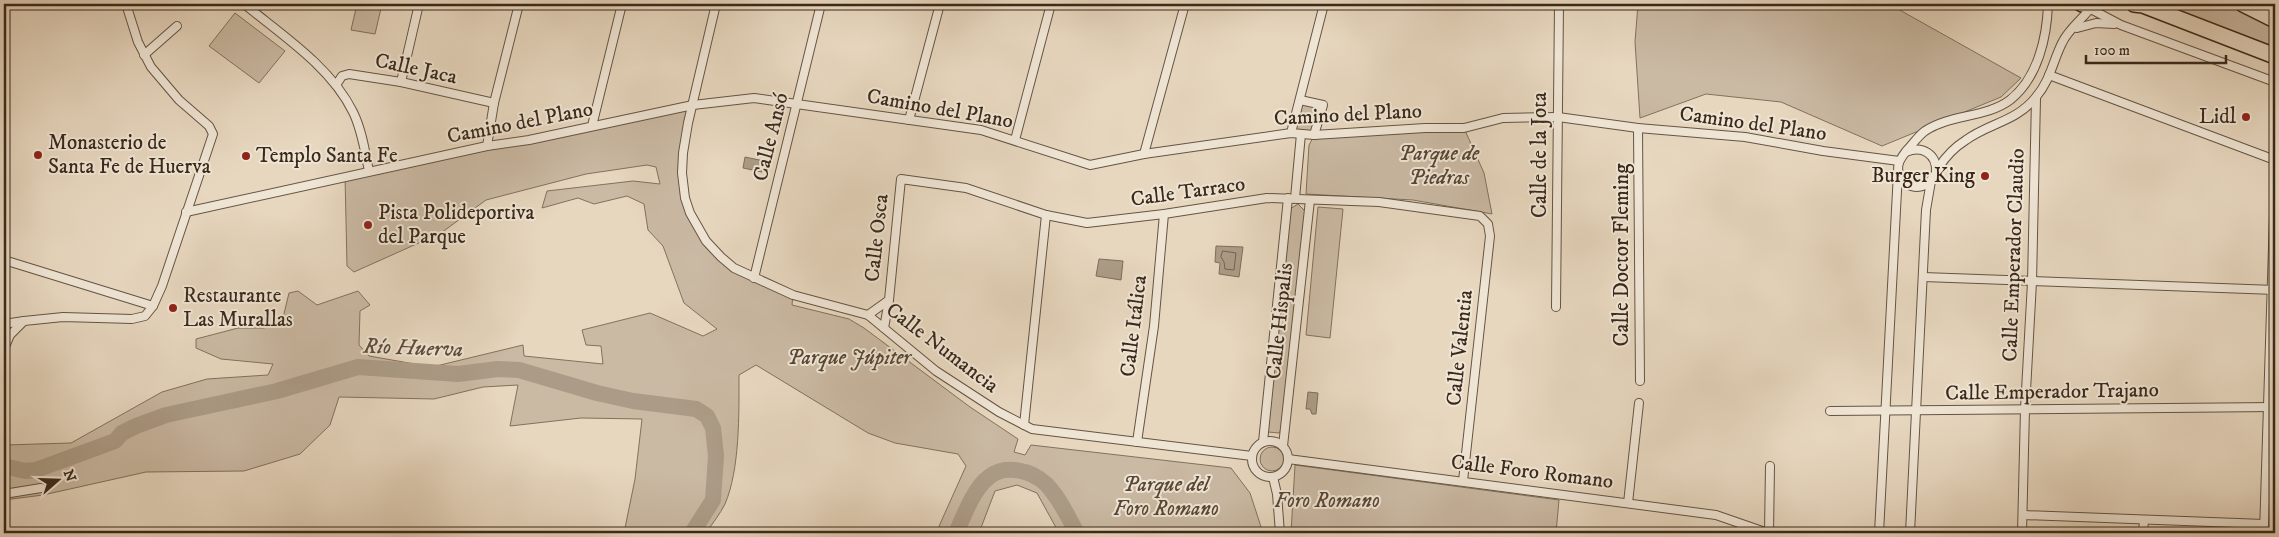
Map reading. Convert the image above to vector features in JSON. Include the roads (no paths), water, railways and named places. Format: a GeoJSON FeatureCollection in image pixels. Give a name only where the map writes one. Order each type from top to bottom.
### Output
{"type":"FeatureCollection","features":[{"type":"Feature","properties":{"kind":"highway"},"geometry":{"type":"LineString","coordinates":[[2134,4],[2142,5],[2275,56]]}},
{"type":"Feature","properties":{"kind":"highway"},"geometry":{"type":"LineString","coordinates":[[2244,4],[2275,20]]}},
{"type":"Feature","properties":{"kind":"street"},"geometry":{"type":"LineString","coordinates":[[4,324],[24,320],[62,317],[132,319],[145,316],[153,306],[162,286],[213,134],[209,126],[179,100],[161,80],[144,55],[126,4]]}},
{"type":"Feature","properties":{"kind":"street"},"geometry":{"type":"LineString","coordinates":[[244,4],[308,57],[336,85],[354,112],[368,171]]}},
{"type":"Feature","properties":{"kind":"street"},"geometry":{"type":"LineString","coordinates":[[400,82],[419,4]]}},
{"type":"Feature","properties":{"kind":"street"},"geometry":{"type":"LineString","coordinates":[[487,146],[494,104],[519,4]]}},
{"type":"Feature","properties":{"kind":"street"},"geometry":{"type":"LineString","coordinates":[[592,126],[622,4]]}},
{"type":"Feature","properties":{"kind":"street","name":"Calle Numancia"},"geometry":{"type":"LineString","coordinates":[[716,4],[682,162],[683,183],[690,213],[706,242],[720,257],[734,268],[792,295],[868,315],[936,371],[998,412],[1032,429],[1252,456]]}},
{"type":"Feature","properties":{"kind":"street","name":"Calle Ansó"},"geometry":{"type":"LineString","coordinates":[[754,278],[820,4]]}},
{"type":"Feature","properties":{"kind":"street"},"geometry":{"type":"LineString","coordinates":[[909,120],[940,4]]}},
{"type":"Feature","properties":{"kind":"street"},"geometry":{"type":"LineString","coordinates":[[1014,140],[1051,4]]}},
{"type":"Feature","properties":{"kind":"street"},"geometry":{"type":"LineString","coordinates":[[1144,154],[1185,4]]}},
{"type":"Feature","properties":{"kind":"street"},"geometry":{"type":"LineString","coordinates":[[1291,133],[1324,4]]}},
{"type":"Feature","properties":{"kind":"street","name":"Calle de la Jota"},"geometry":{"type":"LineString","coordinates":[[1556,307],[1558,4]]}},
{"type":"Feature","properties":{"kind":"street"},"geometry":{"type":"LineString","coordinates":[[1879,533],[1884,412],[1899,161],[1926,131],[1937,125],[2000,105],[2018,92],[2032,70],[2041,50],[2047,25],[2048,4]]}},
{"type":"Feature","properties":{"kind":"street"},"geometry":{"type":"LineString","coordinates":[[1910,533],[1926,210],[1931,181],[1953,150],[1967,138],[2014,116],[2036,98],[2050,75],[2062,42],[2089,5],[2121,25],[2275,82]]}},
{"type":"Feature","properties":{"kind":"street"},"geometry":{"type":"LineString","coordinates":[[2071,30],[2096,23],[2121,25]]}},
{"type":"Feature","properties":{"kind":"street"},"geometry":{"type":"LineString","coordinates":[[144,55],[178,26]]}},
{"type":"Feature","properties":{"kind":"street","name":"Calle Jaca"},"geometry":{"type":"LineString","coordinates":[[336,85],[342,76],[349,74],[400,82],[494,104]]}},
{"type":"Feature","properties":{"kind":"street"},"geometry":{"type":"LineString","coordinates":[[2050,75],[2275,160]]}},
{"type":"Feature","properties":{"kind":"street","name":"Camino del Plano"},"geometry":{"type":"LineString","coordinates":[[186,212],[487,146],[529,140],[693,105],[754,98],[981,130],[1090,165],[1144,154],[1291,133],[1314,135],[1464,128],[1503,118],[1558,117],[1638,128],[1745,138],[1899,161]]}},
{"type":"Feature","properties":{"kind":"street","name":"Calle Emperador Claudio"},"geometry":{"type":"LineString","coordinates":[[2022,533],[2025,408],[2032,282],[2036,98]]}},
{"type":"Feature","properties":{"kind":"street"},"geometry":{"type":"LineString","coordinates":[[1300,100],[1323,105],[1314,135]]}},
{"type":"Feature","properties":{"kind":"street","name":"Calle Doctor Fleming"},"geometry":{"type":"LineString","coordinates":[[1638,128],[1640,381]]}},
{"type":"Feature","properties":{"kind":"street","name":"Calle Hispalis"},"geometry":{"type":"LineString","coordinates":[[1262,442],[1291,198],[1301,134]]}},
{"type":"Feature","properties":{"kind":"street"},"geometry":{"type":"LineString","coordinates":[[1906,152],[1918,149],[1925,150],[1934,159],[1936,172]]}},
{"type":"Feature","properties":{"kind":"street"},"geometry":{"type":"LineString","coordinates":[[1898,172],[1909,186],[1921,187],[1931,181]]}},
{"type":"Feature","properties":{"kind":"street","name":"Calle Tarraco"},"geometry":{"type":"LineString","coordinates":[[901,179],[966,188],[1046,215],[1087,223],[1164,214],[1267,198],[1380,202],[1480,216],[1485,219]]}},
{"type":"Feature","properties":{"kind":"street","name":"Calle Osca"},"geometry":{"type":"LineString","coordinates":[[884,328],[889,300],[901,179]]}},
{"type":"Feature","properties":{"kind":"street"},"geometry":{"type":"LineString","coordinates":[[2264,533],[2272,407],[2275,183]]}},
{"type":"Feature","properties":{"kind":"street","name":"Calle Hispalis"},"geometry":{"type":"LineString","coordinates":[[1283,446],[1310,200]]}},
{"type":"Feature","properties":{"kind":"street","name":"Calle Itálica"},"geometry":{"type":"LineString","coordinates":[[1137,442],[1154,326],[1164,214]]}},
{"type":"Feature","properties":{"kind":"street"},"geometry":{"type":"LineString","coordinates":[[1024,425],[1046,215]]}},
{"type":"Feature","properties":{"kind":"street","name":"Calle Valentia"},"geometry":{"type":"LineString","coordinates":[[1463,481],[1490,236],[1485,219]]}},
{"type":"Feature","properties":{"kind":"street"},"geometry":{"type":"LineString","coordinates":[[4,260],[153,306]]}},
{"type":"Feature","properties":{"kind":"street"},"geometry":{"type":"LineString","coordinates":[[1923,277],[2274,290]]}},
{"type":"Feature","properties":{"kind":"street","name":"Calle Osca"},"geometry":{"type":"LineString","coordinates":[[868,315],[889,300]]}},
{"type":"Feature","properties":{"kind":"street"},"geometry":{"type":"LineString","coordinates":[[4,349],[10,335],[24,320]]}},
{"type":"Feature","properties":{"kind":"street"},"geometry":{"type":"LineString","coordinates":[[1628,503],[1639,403]]}},
{"type":"Feature","properties":{"kind":"street","name":"Calle Emperador Trajano"},"geometry":{"type":"LineString","coordinates":[[1830,411],[2272,407]]}},
{"type":"Feature","properties":{"kind":"street"},"geometry":{"type":"LineString","coordinates":[[1273,441],[1283,446],[1288,459],[1285,469],[1278,476],[1267,477],[1257,472],[1252,462],[1252,456],[1254,450],[1262,442],[1273,441]]}},
{"type":"Feature","properties":{"kind":"street","name":"Calle Foro Romano"},"geometry":{"type":"LineString","coordinates":[[1288,459],[1716,515],[1769,533]]}},
{"type":"Feature","properties":{"kind":"street"},"geometry":{"type":"LineString","coordinates":[[1769,533],[1770,466]]}},
{"type":"Feature","properties":{"kind":"street"},"geometry":{"type":"LineString","coordinates":[[1272,477],[1276,494],[1280,533]]}},
{"type":"Feature","properties":{"kind":"street"},"geometry":{"type":"LineString","coordinates":[[4,494],[41,488]]}},
{"type":"Feature","properties":{"kind":"street"},"geometry":{"type":"LineString","coordinates":[[2023,515],[2264,524]]}},
{"type":"Feature","properties":{"kind":"street"},"geometry":{"type":"LineString","coordinates":[[2143,533],[2144,520]]}},
{"type":"Feature","properties":{"kind":"water"},"geometry":{"type":"Polygon","coordinates":[[[745,157],[764,161],[762,172],[743,168],[745,157]]]}},
{"type":"Feature","properties":{"kind":"water"},"geometry":{"type":"Polygon","coordinates":[[[1216,246],[1243,247],[1239,277],[1219,274],[1220,263],[1215,262],[1216,246]]]}},
{"type":"Feature","properties":{"kind":"water"},"geometry":{"type":"Polygon","coordinates":[[[1099,259],[1123,261],[1121,280],[1096,276],[1099,259]]]}},
{"type":"Feature","properties":{"kind":"water"},"geometry":{"type":"Polygon","coordinates":[[[1308,392],[1318,393],[1316,414],[1312,414],[1310,409],[1306,409],[1308,392]]]}},
{"type":"Feature","properties":{"kind":"waterway","name":"Río Huerva"},"geometry":{"type":"LineString","coordinates":[[4,466],[25,471],[36,470],[115,441],[122,433],[166,415],[277,391],[358,367],[458,374],[498,369],[519,370],[597,393],[633,401],[696,409],[707,416],[713,428],[716,456],[713,500],[692,533]]}},
{"type":"Feature","properties":{"kind":"waterway","name":"Río Huerva"},"geometry":{"type":"LineString","coordinates":[[956,533],[970,503],[983,482],[995,473],[1010,470],[1026,472],[1046,484],[1059,501],[1077,533]]}},
{"type":"Feature","properties":{"kind":"place","name":"Lidl"},"geometry":{"type":"Point","coordinates":[2246,117]}},
{"type":"Feature","properties":{"kind":"place","name":"Monasterio de Santa Fe de Huerva"},"geometry":{"type":"Point","coordinates":[38,155]}},
{"type":"Feature","properties":{"kind":"place","name":"Templo Santa Fe"},"geometry":{"type":"Point","coordinates":[246,156]}},
{"type":"Feature","properties":{"kind":"place","name":"Burger King"},"geometry":{"type":"Point","coordinates":[1985,176]}},
{"type":"Feature","properties":{"kind":"place","name":"Pista Polideportiva del Parque"},"geometry":{"type":"Point","coordinates":[368,225]}},
{"type":"Feature","properties":{"kind":"place","name":"Restaurante Las Murallas"},"geometry":{"type":"Point","coordinates":[173,308]}},
{"type":"Feature","properties":{"kind":"park label","name":"Parque de Piedras"},"geometry":{"type":"Point","coordinates":[1439,166]}},
{"type":"Feature","properties":{"kind":"park label","name":"Parque Júpiter"},"geometry":{"type":"Point","coordinates":[849,358]}},
{"type":"Feature","properties":{"kind":"park label","name":"Parque del Foro Romano"},"geometry":{"type":"Point","coordinates":[1166,497]}},
{"type":"Feature","properties":{"kind":"park label","name":"Foro Romano"},"geometry":{"type":"Point","coordinates":[1327,501]}}]}
